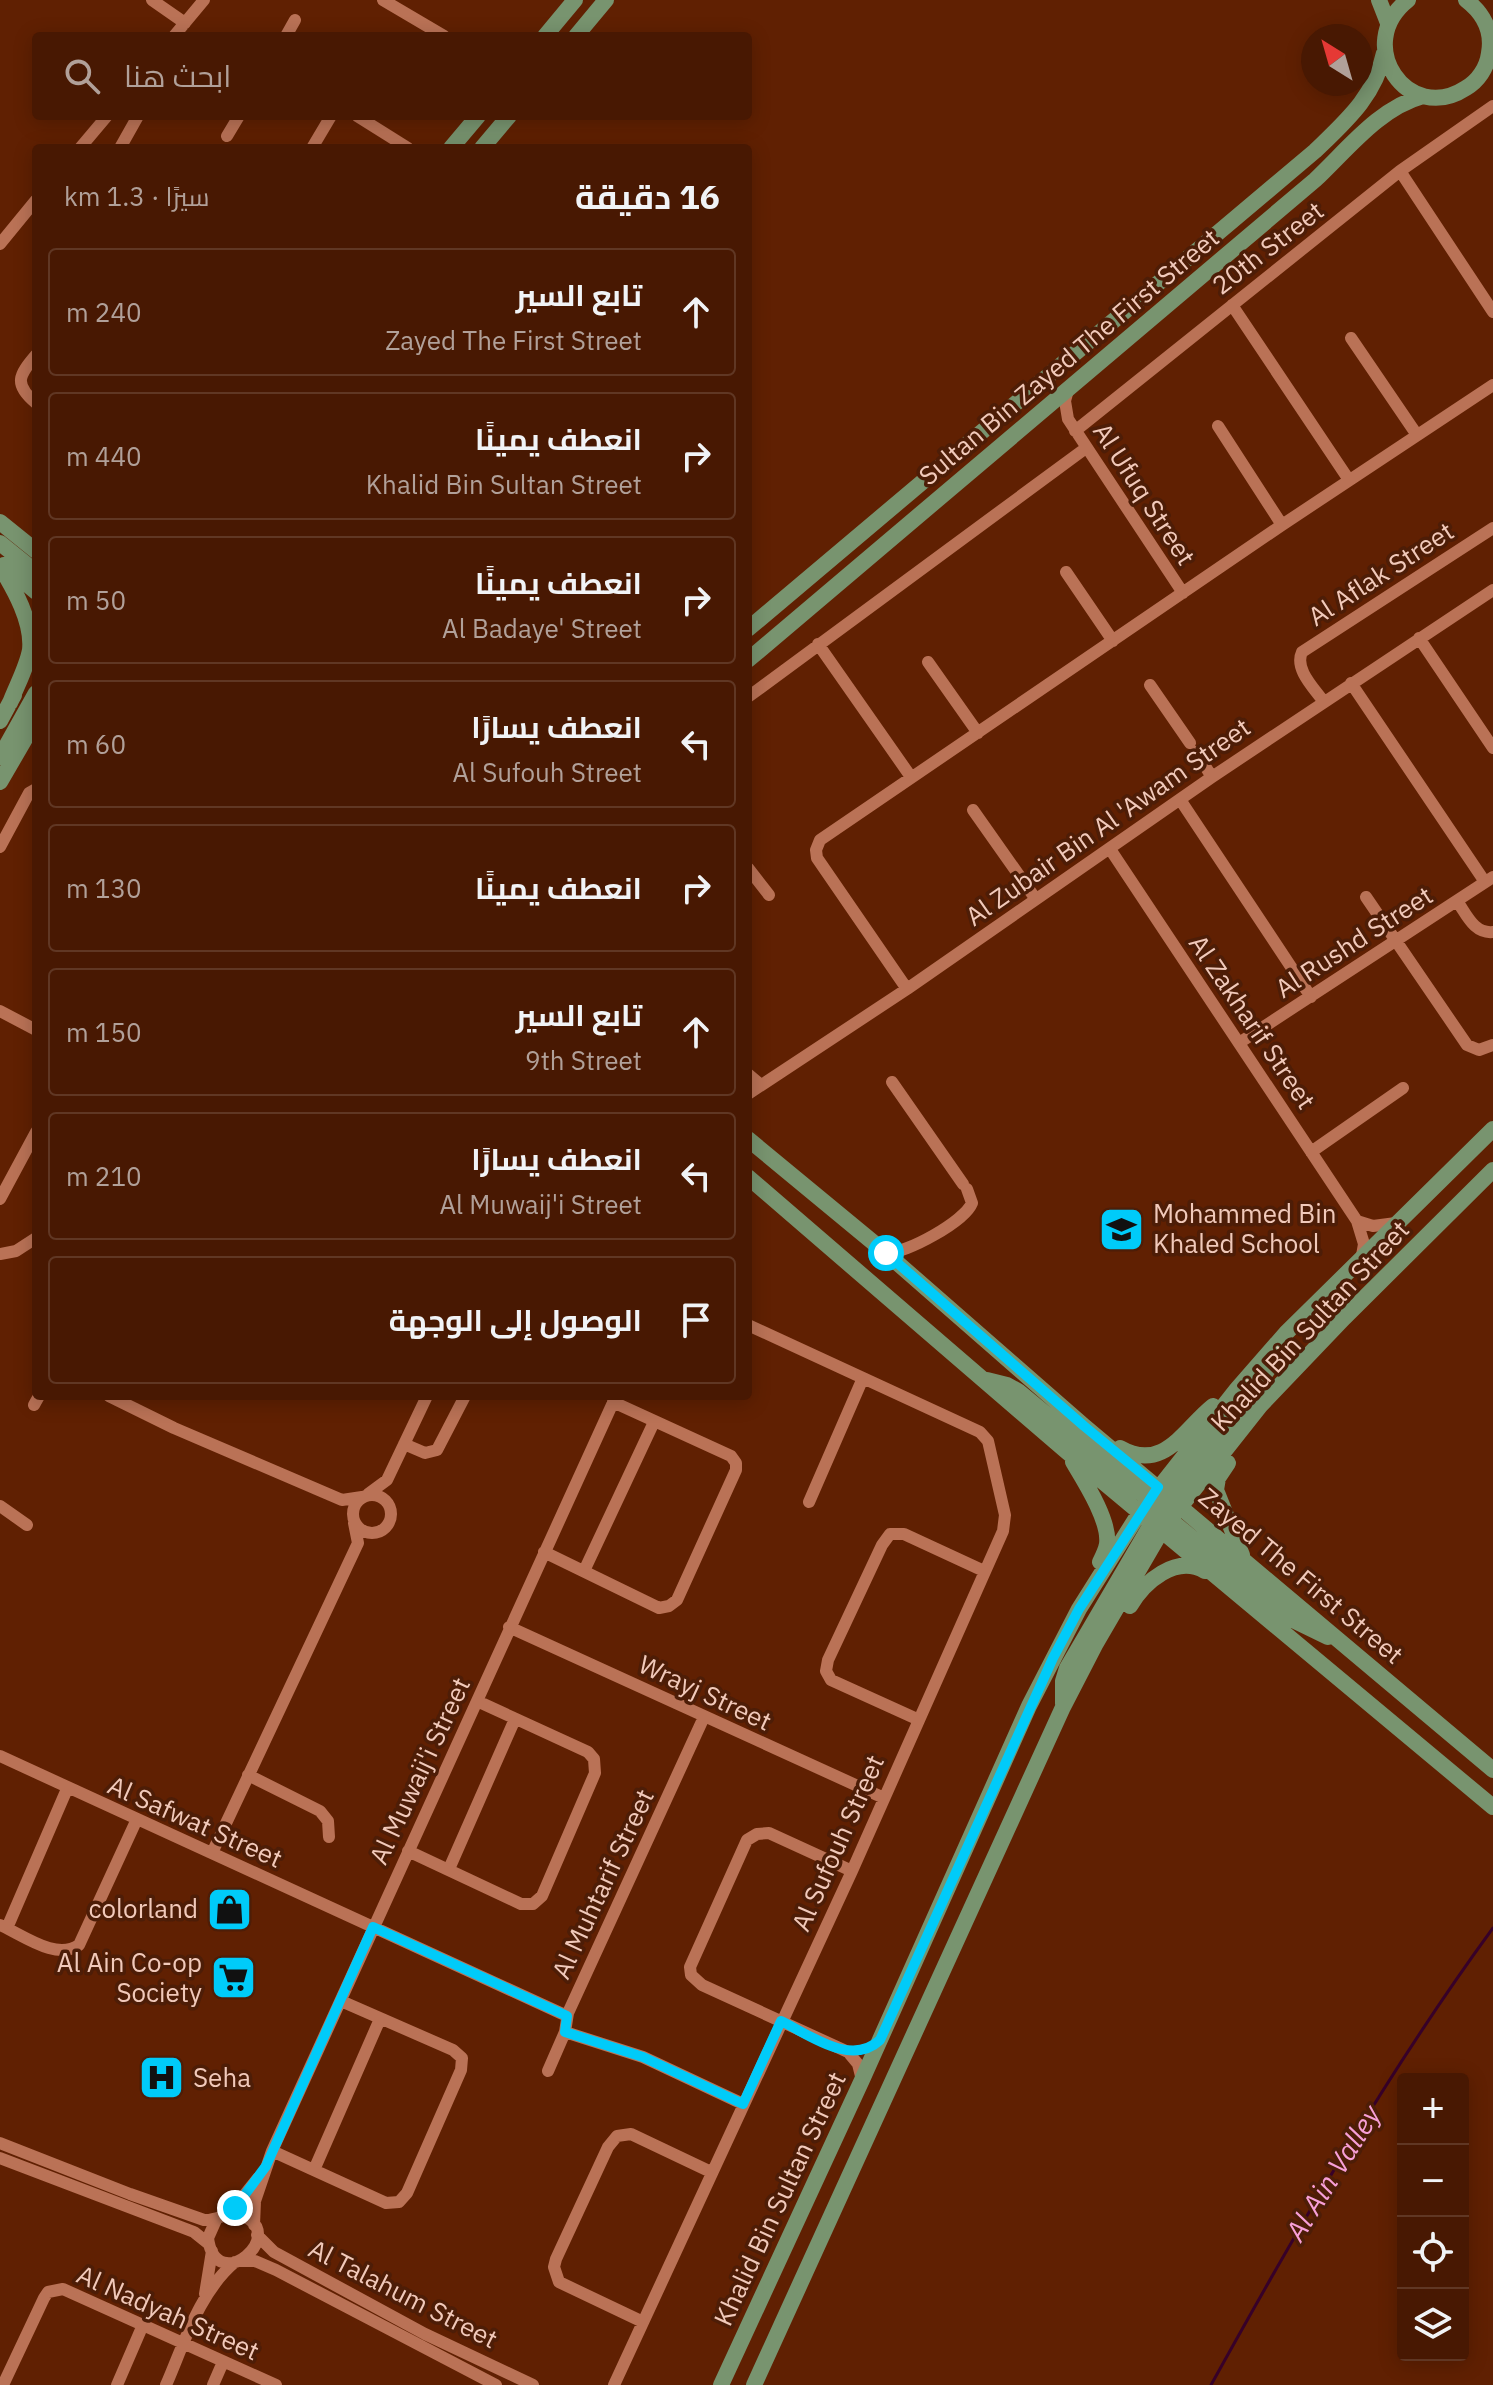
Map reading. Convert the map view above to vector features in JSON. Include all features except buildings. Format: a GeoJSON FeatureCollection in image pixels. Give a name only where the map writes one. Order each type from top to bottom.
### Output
{"type":"FeatureCollection","features":[{"type":"Feature","properties":{"kind":"main road"},"geometry":{"type":"LineString","coordinates":[[548,32],[575,0]]}},
{"type":"Feature","properties":{"kind":"main road"},"geometry":{"type":"LineString","coordinates":[[579,32],[606,0]]}},
{"type":"Feature","properties":{"kind":"main road"},"geometry":{"type":"LineString","coordinates":[[1379,0],[1388,23],[1408,0]]}},
{"type":"Feature","properties":{"kind":"main road"},"geometry":{"type":"LineString","coordinates":[[1466,0],[1483,18],[1492,37]]}},
{"type":"Feature","properties":{"kind":"main road","name":"Sultan Bin Zayed The First Street"},"geometry":{"type":"LineString","coordinates":[[752,626],[1315,151],[1364,102],[1377,79],[1388,23]]}},
{"type":"Feature","properties":{"kind":"main road","name":"Sultan Bin Zayed The First Street"},"geometry":{"type":"LineString","coordinates":[[752,657],[1315,180],[1381,117],[1397,106],[1423,96],[1453,95],[1471,85],[1484,70],[1492,37]]}},
{"type":"Feature","properties":{"kind":"main road"},"geometry":{"type":"LineString","coordinates":[[1384,53],[1398,80],[1423,96]]}},
{"type":"Feature","properties":{"kind":"main road"},"geometry":{"type":"LineString","coordinates":[[454,144],[475,120]]}},
{"type":"Feature","properties":{"kind":"main road"},"geometry":{"type":"LineString","coordinates":[[485,144],[506,120]]}},
{"type":"Feature","properties":{"kind":"main road"},"geometry":{"type":"LineString","coordinates":[[936,502],[930,493],[931,486],[969,454],[992,424]]}},
{"type":"Feature","properties":{"kind":"main road"},"geometry":{"type":"LineString","coordinates":[[0,522],[32,546]]}},
{"type":"Feature","properties":{"kind":"main road"},"geometry":{"type":"LineString","coordinates":[[0,543],[32,569]]}},
{"type":"Feature","properties":{"kind":"main road"},"geometry":{"type":"LineString","coordinates":[[0,564],[32,589]]}},
{"type":"Feature","properties":{"kind":"main road"},"geometry":{"type":"LineString","coordinates":[[0,564],[16,595],[30,640],[29,655],[10,703]]}},
{"type":"Feature","properties":{"kind":"main road"},"geometry":{"type":"LineString","coordinates":[[0,721],[32,667]]}},
{"type":"Feature","properties":{"kind":"main road"},"geometry":{"type":"LineString","coordinates":[[0,757],[32,700]]}},
{"type":"Feature","properties":{"kind":"main road"},"geometry":{"type":"LineString","coordinates":[[0,782],[32,728]]}},
{"type":"Feature","properties":{"kind":"main road","name":"Khalid Bin Sultan Street"},"geometry":{"type":"LineString","coordinates":[[754,2385],[1063,1707],[1161,1509],[1237,1389],[1286,1333],[1493,1129]]}},
{"type":"Feature","properties":{"kind":"main road","name":"Zayed The First Street"},"geometry":{"type":"LineString","coordinates":[[752,1142],[913,1276],[1084,1426],[1161,1509],[1221,1581],[1493,1807]]}},
{"type":"Feature","properties":{"kind":"main road","name":"Khalid Bin Sultan Street"},"geometry":{"type":"LineString","coordinates":[[720,2382],[862,2080],[1029,1706],[1079,1609],[1161,1509],[1344,1318],[1493,1170]]}},
{"type":"Feature","properties":{"kind":"main road","name":"Zayed The First Street"},"geometry":{"type":"LineString","coordinates":[[752,1180],[1066,1451],[1244,1560],[1493,1770]]}},
{"type":"Feature","properties":{"kind":"main road"},"geometry":{"type":"LineString","coordinates":[[1063,1707],[1063,1681],[1073,1655],[1161,1509],[1271,1368],[1286,1333]]}},
{"type":"Feature","properties":{"kind":"main road"},"geometry":{"type":"LineString","coordinates":[[982,1379],[995,1380],[1018,1391],[1293,1620],[1340,1641]]}},
{"type":"Feature","properties":{"kind":"main road"},"geometry":{"type":"LineString","coordinates":[[1084,1426],[1130,1453],[1147,1455],[1176,1443],[1205,1412],[1237,1389]]}},
{"type":"Feature","properties":{"kind":"main road"},"geometry":{"type":"LineString","coordinates":[[1244,1560],[1217,1495],[1216,1484],[1249,1436],[1260,1406]]}},
{"type":"Feature","properties":{"kind":"main road"},"geometry":{"type":"LineString","coordinates":[[1066,1451],[1094,1498],[1107,1536],[1106,1549],[1079,1609]]}},
{"type":"Feature","properties":{"kind":"main road"},"geometry":{"type":"LineString","coordinates":[[1095,1645],[1117,1628],[1141,1588],[1170,1570],[1192,1565],[1221,1581]]}},
{"type":"Feature","properties":{"kind":"main road"},"geometry":{"type":"LineString","coordinates":[[763,2364],[767,2334],[790,2277],[785,2269],[775,2267]]}},
{"type":"Feature","properties":{"kind":"street"},"geometry":{"type":"LineString","coordinates":[[152,0],[184,29],[203,1]]}},
{"type":"Feature","properties":{"kind":"street"},"geometry":{"type":"LineString","coordinates":[[383,0],[437,32]]}},
{"type":"Feature","properties":{"kind":"street"},"geometry":{"type":"LineString","coordinates":[[288,32],[295,20]]}},
{"type":"Feature","properties":{"kind":"street","name":"20th Street"},"geometry":{"type":"LineString","coordinates":[[1075,431],[1400,171],[1493,106]]}},
{"type":"Feature","properties":{"kind":"street"},"geometry":{"type":"LineString","coordinates":[[83,144],[104,120]]}},
{"type":"Feature","properties":{"kind":"street"},"geometry":{"type":"LineString","coordinates":[[122,144],[136,120]]}},
{"type":"Feature","properties":{"kind":"street"},"geometry":{"type":"LineString","coordinates":[[227,136],[237,120]]}},
{"type":"Feature","properties":{"kind":"street"},"geometry":{"type":"LineString","coordinates":[[314,144],[329,120]]}},
{"type":"Feature","properties":{"kind":"street"},"geometry":{"type":"LineString","coordinates":[[363,120],[402,144]]}},
{"type":"Feature","properties":{"kind":"street"},"geometry":{"type":"LineString","coordinates":[[1400,171],[1493,312]]}},
{"type":"Feature","properties":{"kind":"street"},"geometry":{"type":"LineString","coordinates":[[0,244],[32,205]]}},
{"type":"Feature","properties":{"kind":"street"},"geometry":{"type":"LineString","coordinates":[[1232,305],[1349,480]]}},
{"type":"Feature","properties":{"kind":"street"},"geometry":{"type":"LineString","coordinates":[[1351,338],[1417,435]]}},
{"type":"Feature","properties":{"kind":"street"},"geometry":{"type":"LineString","coordinates":[[32,360],[21,375],[20,382],[32,399]]}},
{"type":"Feature","properties":{"kind":"street"},"geometry":{"type":"LineString","coordinates":[[907,989],[817,858],[816,850],[824,837],[1493,385]]}},
{"type":"Feature","properties":{"kind":"street","name":"Al Ufuq Street"},"geometry":{"type":"LineString","coordinates":[[1068,390],[1065,401],[1068,419],[1183,593]]}},
{"type":"Feature","properties":{"kind":"street","name":"Al Ufuq Street"},"geometry":{"type":"LineString","coordinates":[[1038,415],[1053,414],[1068,419]]}},
{"type":"Feature","properties":{"kind":"street"},"geometry":{"type":"LineString","coordinates":[[1218,426],[1282,525]]}},
{"type":"Feature","properties":{"kind":"street"},"geometry":{"type":"LineString","coordinates":[[752,694],[1086,448]]}},
{"type":"Feature","properties":{"kind":"street","name":"Al Aflak Street"},"geometry":{"type":"LineString","coordinates":[[1324,702],[1300,667],[1298,660],[1302,652],[1493,528]]}},
{"type":"Feature","properties":{"kind":"street"},"geometry":{"type":"LineString","coordinates":[[1066,572],[1113,641]]}},
{"type":"Feature","properties":{"kind":"street","name":"Al Zubair Bin Al 'Awam Street"},"geometry":{"type":"LineString","coordinates":[[752,1092],[907,989],[1212,777],[1493,590]]}},
{"type":"Feature","properties":{"kind":"street"},"geometry":{"type":"LineString","coordinates":[[1419,638],[1493,748]]}},
{"type":"Feature","properties":{"kind":"street"},"geometry":{"type":"LineString","coordinates":[[818,644],[911,777]]}},
{"type":"Feature","properties":{"kind":"street"},"geometry":{"type":"LineString","coordinates":[[928,662],[978,733]]}},
{"type":"Feature","properties":{"kind":"street"},"geometry":{"type":"LineString","coordinates":[[1351,683],[1489,880]]}},
{"type":"Feature","properties":{"kind":"street"},"geometry":{"type":"LineString","coordinates":[[1150,685],[1212,777]]}},
{"type":"Feature","properties":{"kind":"street"},"geometry":{"type":"LineString","coordinates":[[0,847],[32,791]]}},
{"type":"Feature","properties":{"kind":"street"},"geometry":{"type":"LineString","coordinates":[[1181,801],[1311,997]]}},
{"type":"Feature","properties":{"kind":"street"},"geometry":{"type":"LineString","coordinates":[[973,810],[1035,898]]}},
{"type":"Feature","properties":{"kind":"street","name":"Al Zakharif Street"},"geometry":{"type":"LineString","coordinates":[[1110,849],[1357,1221],[1364,1244],[1361,1261]]}},
{"type":"Feature","properties":{"kind":"street"},"geometry":{"type":"LineString","coordinates":[[752,873],[769,895]]}},
{"type":"Feature","properties":{"kind":"street","name":"Al Rushd Street"},"geometry":{"type":"LineString","coordinates":[[1239,1043],[1489,880]]}},
{"type":"Feature","properties":{"kind":"street"},"geometry":{"type":"LineString","coordinates":[[1366,897],[1467,1045],[1479,1050],[1493,1045]]}},
{"type":"Feature","properties":{"kind":"street"},"geometry":{"type":"LineString","coordinates":[[1457,901],[1475,927],[1487,933],[1493,932]]}},
{"type":"Feature","properties":{"kind":"street"},"geometry":{"type":"LineString","coordinates":[[0,1011],[32,1028]]}},
{"type":"Feature","properties":{"kind":"street"},"geometry":{"type":"LineString","coordinates":[[886,1253],[899,1253],[916,1245],[966,1213],[972,1203],[965,1186],[892,1082]]}},
{"type":"Feature","properties":{"kind":"street"},"geometry":{"type":"LineString","coordinates":[[1311,1152],[1403,1088]]}},
{"type":"Feature","properties":{"kind":"street"},"geometry":{"type":"LineString","coordinates":[[0,1199],[32,1139]]}},
{"type":"Feature","properties":{"kind":"street"},"geometry":{"type":"LineString","coordinates":[[1357,1221],[1382,1227],[1399,1222]]}},
{"type":"Feature","properties":{"kind":"street"},"geometry":{"type":"LineString","coordinates":[[0,1254],[16,1251],[32,1241]]}},
{"type":"Feature","properties":{"kind":"street"},"geometry":{"type":"LineString","coordinates":[[913,1276],[911,1258],[916,1245]]}},
{"type":"Feature","properties":{"kind":"street","name":"Al Sufouh Street"},"geometry":{"type":"LineString","coordinates":[[614,2385],[852,1871],[1006,1522],[988,1441],[975,1428],[752,1327]]}},
{"type":"Feature","properties":{"kind":"street"},"geometry":{"type":"LineString","coordinates":[[809,1502],[863,1378]]}},
{"type":"Feature","properties":{"kind":"street"},"geometry":{"type":"LineString","coordinates":[[117,1400],[174,1428],[342,1500],[379,1496],[389,1504]]}},
{"type":"Feature","properties":{"kind":"street"},"geometry":{"type":"LineString","coordinates":[[358,1543],[353,1519],[355,1505],[387,1480],[425,1400]]}},
{"type":"Feature","properties":{"kind":"street"},"geometry":{"type":"LineString","coordinates":[[404,1444],[425,1453],[437,1450],[463,1400]]}},
{"type":"Feature","properties":{"kind":"street","name":"Al Muwaij'i Street"},"geometry":{"type":"LineString","coordinates":[[255,2230],[255,2201],[272,2151],[615,1400]]}},
{"type":"Feature","properties":{"kind":"street"},"geometry":{"type":"LineString","coordinates":[[544,1552],[659,1608],[677,1600],[736,1470],[736,1463],[731,1456],[654,1422],[617,1400]]}},
{"type":"Feature","properties":{"kind":"street"},"geometry":{"type":"LineString","coordinates":[[584,1571],[654,1422]]}},
{"type":"Feature","properties":{"kind":"street"},"geometry":{"type":"LineString","coordinates":[[212,1853],[358,1543],[381,1531],[389,1522],[387,1480]]}},
{"type":"Feature","properties":{"kind":"street"},"geometry":{"type":"LineString","coordinates":[[342,1500],[363,1531],[374,1533]]}},
{"type":"Feature","properties":{"kind":"street"},"geometry":{"type":"LineString","coordinates":[[0,1506],[27,1525]]}},
{"type":"Feature","properties":{"kind":"street"},"geometry":{"type":"LineString","coordinates":[[917,1719],[831,1680],[826,1671],[828,1660],[890,1534],[904,1534],[984,1571]]}},
{"type":"Feature","properties":{"kind":"street","name":"Wrayj Street"},"geometry":{"type":"LineString","coordinates":[[509,1627],[884,1798]]}},
{"type":"Feature","properties":{"kind":"street"},"geometry":{"type":"LineString","coordinates":[[408,1851],[521,1904],[533,1904],[542,1896],[595,1773],[596,1763],[588,1752],[477,1701]]}},
{"type":"Feature","properties":{"kind":"street","name":"Al Muhtarif Street"},"geometry":{"type":"LineString","coordinates":[[548,2071],[565,2032],[567,2016],[704,1717]]}},
{"type":"Feature","properties":{"kind":"street"},"geometry":{"type":"LineString","coordinates":[[449,1869],[515,1719]]}},
{"type":"Feature","properties":{"kind":"street","name":"Al Safwat Street"},"geometry":{"type":"LineString","coordinates":[[0,1756],[567,2016]]}},
{"type":"Feature","properties":{"kind":"street"},"geometry":{"type":"LineString","coordinates":[[248,1775],[320,1811],[328,1821],[329,1837]]}},
{"type":"Feature","properties":{"kind":"street"},"geometry":{"type":"LineString","coordinates":[[67,1789],[4,1926],[55,1950],[63,1952],[79,1945],[137,1819]]}},
{"type":"Feature","properties":{"kind":"street"},"geometry":{"type":"LineString","coordinates":[[852,1871],[769,1833],[757,1834],[747,1840],[692,1960],[691,1975],[702,1985],[848,2052],[858,2064],[862,2080]]}},
{"type":"Feature","properties":{"kind":"street"},"geometry":{"type":"LineString","coordinates":[[272,2151],[386,2203],[399,2202],[407,2193],[463,2063],[457,2052],[341,2001]]}},
{"type":"Feature","properties":{"kind":"street"},"geometry":{"type":"LineString","coordinates":[[314,2170],[380,2019]]}},
{"type":"Feature","properties":{"kind":"street"},"geometry":{"type":"LineString","coordinates":[[565,2032],[643,2057],[743,2104]]}},
{"type":"Feature","properties":{"kind":"street"},"geometry":{"type":"LineString","coordinates":[[848,2052],[865,2050],[880,2040]]}},
{"type":"Feature","properties":{"kind":"street"},"geometry":{"type":"LineString","coordinates":[[643,2322],[565,2287],[555,2275],[556,2259],[608,2147],[617,2136],[631,2134],[711,2172]]}},
{"type":"Feature","properties":{"kind":"street"},"geometry":{"type":"LineString","coordinates":[[0,2143],[204,2220],[247,2218],[255,2230],[253,2251],[219,2278],[203,2301]]}},
{"type":"Feature","properties":{"kind":"street"},"geometry":{"type":"LineString","coordinates":[[0,2158],[194,2232],[226,2262],[238,2261]]}},
{"type":"Feature","properties":{"kind":"street","name":"Al Muwaij'i Street"},"geometry":{"type":"LineString","coordinates":[[222,2217],[245,2196],[266,2166]]}},
{"type":"Feature","properties":{"kind":"street"},"geometry":{"type":"LineString","coordinates":[[166,2385],[203,2301],[210,2274],[209,2231],[222,2217]]}},
{"type":"Feature","properties":{"kind":"street","name":"Al Talahum Street"},"geometry":{"type":"LineString","coordinates":[[255,2230],[274,2252],[425,2334],[533,2385]]}},
{"type":"Feature","properties":{"kind":"street","name":"Al Talahum Street"},"geometry":{"type":"LineString","coordinates":[[238,2261],[261,2263],[276,2270],[496,2385]]}},
{"type":"Feature","properties":{"kind":"street","name":"Al Nadyah Street"},"geometry":{"type":"LineString","coordinates":[[3,2385],[44,2298],[55,2289],[69,2291],[142,2327],[276,2385]]}},
{"type":"Feature","properties":{"kind":"street"},"geometry":{"type":"LineString","coordinates":[[117,2385],[142,2327]]}},
{"type":"Feature","properties":{"kind":"street"},"geometry":{"type":"LineString","coordinates":[[213,2385],[223,2362]]}},
{"type":"Feature","properties":{"kind":"waterway","name":"Al Ain Valley"},"geometry":{"type":"LineString","coordinates":[[1211,2385],[1380,2095],[1493,1928]]}},
{"type":"Feature","properties":{"kind":"place","name":"Mohammed Bin Khaled School"},"geometry":{"type":"Point","coordinates":[1122,1229]}},
{"type":"Feature","properties":{"kind":"place","name":"colorland"},"geometry":{"type":"Point","coordinates":[229,1909]}},
{"type":"Feature","properties":{"kind":"place","name":"Al Ain Co-op Society"},"geometry":{"type":"Point","coordinates":[233,1978]}},
{"type":"Feature","properties":{"kind":"place","name":"Seha"},"geometry":{"type":"Point","coordinates":[162,2078]}},
{"type":"Feature","properties":{"kind":"route"},"geometry":{"type":"LineString","coordinates":[[235,2208],[266,2166],[373,1927],[567,2016],[565,2032],[613,2050],[643,2057],[743,2104],[781,2021],[848,2052],[865,2050],[880,2040],[1053,1658],[1079,1609],[1158,1487],[886,1253]]}}]}
